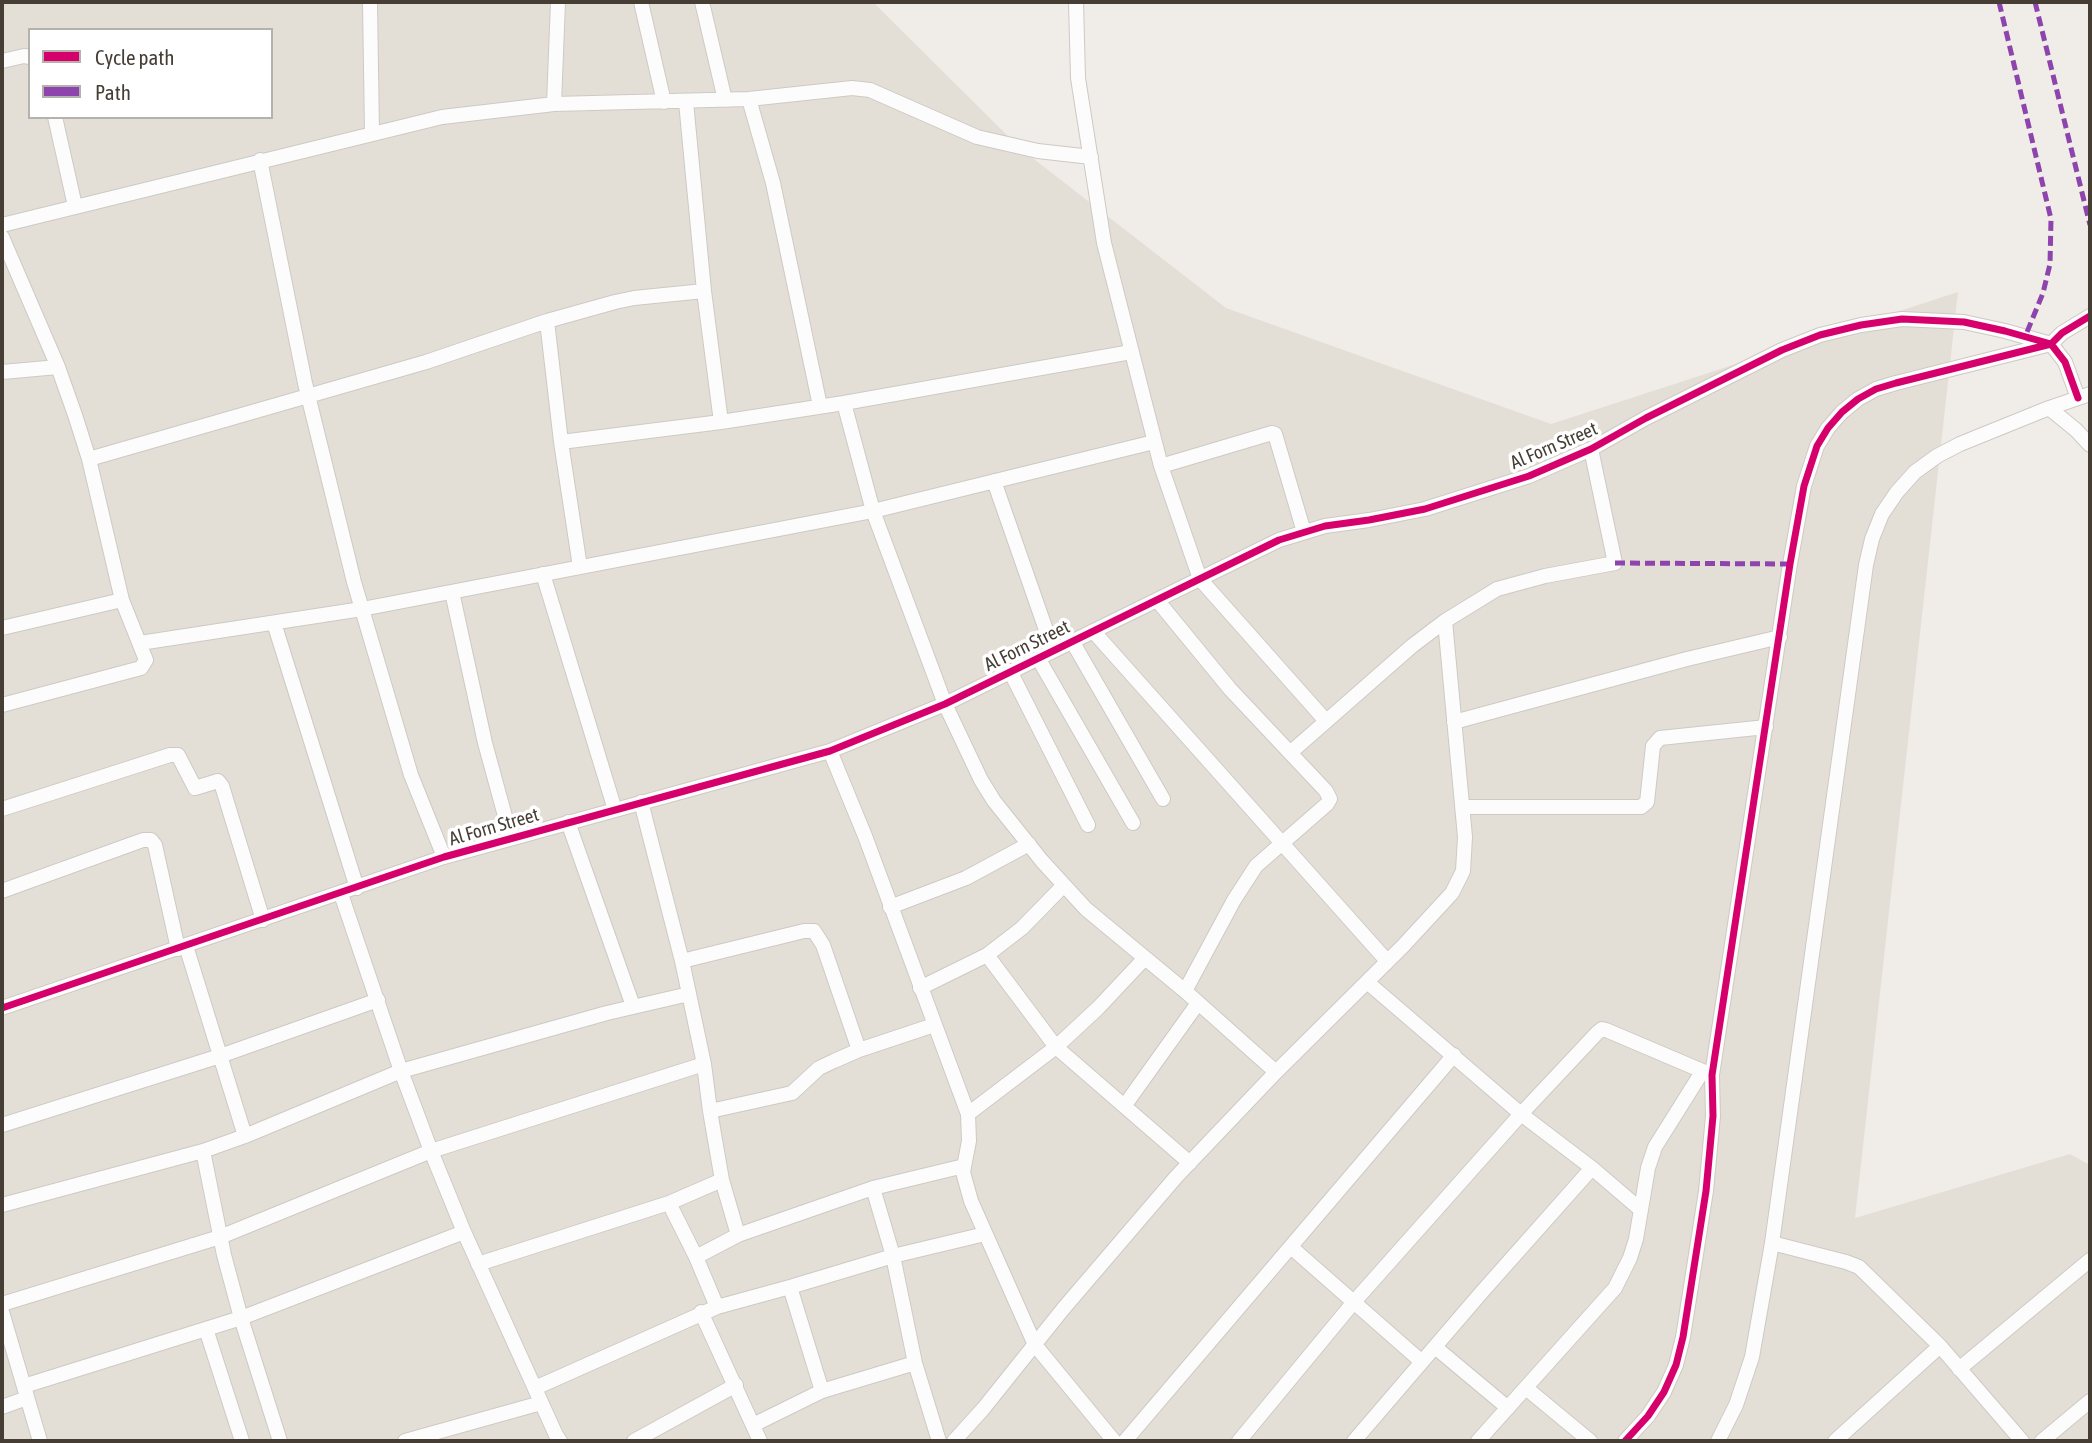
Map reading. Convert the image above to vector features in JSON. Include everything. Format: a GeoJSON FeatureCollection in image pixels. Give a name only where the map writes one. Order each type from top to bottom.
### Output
{"type":"FeatureCollection","features":[{"type":"Feature","properties":{"kind":"street"},"geometry":{"type":"LineString","coordinates":[[370,2],[372,133]]}},
{"type":"Feature","properties":{"kind":"street"},"geometry":{"type":"LineString","coordinates":[[554,104],[558,2]]}},
{"type":"Feature","properties":{"kind":"street"},"geometry":{"type":"LineString","coordinates":[[641,2],[664,102]]}},
{"type":"Feature","properties":{"kind":"street"},"geometry":{"type":"LineString","coordinates":[[702,2],[725,100]]}},
{"type":"Feature","properties":{"kind":"street"},"geometry":{"type":"LineString","coordinates":[[1076,2],[1078,78],[1104,243],[1154,442],[1200,579],[1326,721]]}},
{"type":"Feature","properties":{"kind":"street"},"geometry":{"type":"LineString","coordinates":[[2,61],[28,57]]}},
{"type":"Feature","properties":{"kind":"street"},"geometry":{"type":"LineString","coordinates":[[2,705],[141,668],[146,660],[122,600],[89,459],[58,367],[3,224],[442,117],[554,104],[749,99],[852,88],[870,90],[977,137],[1038,152],[1091,157]]}},
{"type":"Feature","properties":{"kind":"street"},"geometry":{"type":"LineString","coordinates":[[749,99],[772,183],[820,406]]}},
{"type":"Feature","properties":{"kind":"street"},"geometry":{"type":"LineString","coordinates":[[686,102],[704,291],[721,422]]}},
{"type":"Feature","properties":{"kind":"street"},"geometry":{"type":"LineString","coordinates":[[55,119],[75,206]]}},
{"type":"Feature","properties":{"kind":"street"},"geometry":{"type":"LineString","coordinates":[[260,160],[308,397],[362,609],[411,775],[444,857]]}},
{"type":"Feature","properties":{"kind":"street"},"geometry":{"type":"LineString","coordinates":[[89,459],[426,362],[547,321],[634,298],[704,291]]}},
{"type":"Feature","properties":{"kind":"street"},"geometry":{"type":"LineString","coordinates":[[1625,1441],[1648,1416],[1664,1392],[1676,1365],[1683,1337],[1706,1191],[1713,1116],[1707,1073],[1809,465],[1828,428],[1842,412],[1876,389],[2051,344],[2062,333],[2090,316]]}},
{"type":"Feature","properties":{"kind":"street","name":"Al Forn Street"},"geometry":{"type":"LineString","coordinates":[[2,1009],[444,857],[830,751],[945,704],[1255,550],[1304,531],[1425,509],[1529,476],[1591,449],[1646,418],[1782,350],[1840,329],[1902,319],[1944,320],[1985,326],[2051,344]]}},
{"type":"Feature","properties":{"kind":"street"},"geometry":{"type":"LineString","coordinates":[[547,321],[579,567]]}},
{"type":"Feature","properties":{"kind":"street"},"geometry":{"type":"LineString","coordinates":[[1718,1441],[1736,1405],[1752,1357],[1772,1243],[1866,565],[1872,539],[1882,514],[1897,492],[1915,472],[1937,456],[1960,444],[2084,396],[2065,362],[2051,344]]}},
{"type":"Feature","properties":{"kind":"street"},"geometry":{"type":"LineString","coordinates":[[561,442],[844,403],[1131,352]]}},
{"type":"Feature","properties":{"kind":"street"},"geometry":{"type":"LineString","coordinates":[[2,372],[58,367]]}},
{"type":"Feature","properties":{"kind":"street"},"geometry":{"type":"LineString","coordinates":[[844,403],[873,511],[945,704],[981,780],[994,801],[1028,844],[1086,908],[1276,1072]]}},
{"type":"Feature","properties":{"kind":"street"},"geometry":{"type":"LineString","coordinates":[[2049,408],[2090,445]]}},
{"type":"Feature","properties":{"kind":"street"},"geometry":{"type":"LineString","coordinates":[[1161,466],[1275,434],[1304,531]]}},
{"type":"Feature","properties":{"kind":"street"},"geometry":{"type":"LineString","coordinates":[[140,643],[362,609],[873,511],[1154,442]]}},
{"type":"Feature","properties":{"kind":"street"},"geometry":{"type":"LineString","coordinates":[[1290,753],[1412,646],[1445,621],[1497,589],[1545,576],[1615,563],[1591,449]]}},
{"type":"Feature","properties":{"kind":"street"},"geometry":{"type":"LineString","coordinates":[[994,481],[1053,650]]}},
{"type":"Feature","properties":{"kind":"street"},"geometry":{"type":"LineString","coordinates":[[543,574],[615,810]]}},
{"type":"Feature","properties":{"kind":"street"},"geometry":{"type":"LineString","coordinates":[[452,592],[485,743],[511,838]]}},
{"type":"Feature","properties":{"kind":"street"},"geometry":{"type":"LineString","coordinates":[[2,628],[122,600]]}},
{"type":"Feature","properties":{"kind":"street"},"geometry":{"type":"LineString","coordinates":[[1157,600],[1230,689],[1326,791],[1330,799],[1256,866],[1185,991]]}},
{"type":"Feature","properties":{"kind":"street"},"geometry":{"type":"LineString","coordinates":[[954,1441],[1190,1163],[1452,893],[1463,871],[1465,837],[1445,621]]}},
{"type":"Feature","properties":{"kind":"street"},"geometry":{"type":"LineString","coordinates":[[274,622],[357,888]]}},
{"type":"Feature","properties":{"kind":"street"},"geometry":{"type":"LineString","coordinates":[[1093,631],[1387,961]]}},
{"type":"Feature","properties":{"kind":"street"},"geometry":{"type":"LineString","coordinates":[[1454,722],[1687,659],[1780,637]]}},
{"type":"Feature","properties":{"kind":"street"},"geometry":{"type":"LineString","coordinates":[[1072,642],[1163,799]]}},
{"type":"Feature","properties":{"kind":"street"},"geometry":{"type":"LineString","coordinates":[[1038,658],[1133,823]]}},
{"type":"Feature","properties":{"kind":"street"},"geometry":{"type":"LineString","coordinates":[[1010,671],[1088,825]]}},
{"type":"Feature","properties":{"kind":"street"},"geometry":{"type":"LineString","coordinates":[[1462,807],[1641,807],[1647,802],[1653,746],[1660,737],[1766,727]]}},
{"type":"Feature","properties":{"kind":"street"},"geometry":{"type":"LineString","coordinates":[[830,751],[865,836],[968,1114],[969,1141],[964,1179],[985,1234],[1035,1345],[1114,1441]]}},
{"type":"Feature","properties":{"kind":"street"},"geometry":{"type":"LineString","coordinates":[[2,809],[177,755],[195,788],[218,781],[222,786],[262,920]]}},
{"type":"Feature","properties":{"kind":"street"},"geometry":{"type":"LineString","coordinates":[[642,802],[682,961],[704,1064],[722,1180],[738,1236]]}},
{"type":"Feature","properties":{"kind":"street"},"geometry":{"type":"LineString","coordinates":[[568,822],[633,1006]]}},
{"type":"Feature","properties":{"kind":"street"},"geometry":{"type":"LineString","coordinates":[[2,891],[142,840],[151,840],[155,845],[182,948],[245,1136]]}},
{"type":"Feature","properties":{"kind":"street"},"geometry":{"type":"LineString","coordinates":[[890,906],[966,878],[1028,844]]}},
{"type":"Feature","properties":{"kind":"street"},"geometry":{"type":"LineString","coordinates":[[920,988],[987,955],[1022,928],[1065,885]]}},
{"type":"Feature","properties":{"kind":"street"},"geometry":{"type":"LineString","coordinates":[[341,894],[430,1151],[558,1439]]}},
{"type":"Feature","properties":{"kind":"street"},"geometry":{"type":"LineString","coordinates":[[682,961],[804,931],[814,931],[823,945],[859,1050]]}},
{"type":"Feature","properties":{"kind":"street"},"geometry":{"type":"LineString","coordinates":[[987,955],[1056,1047],[1190,1163]]}},
{"type":"Feature","properties":{"kind":"street"},"geometry":{"type":"LineString","coordinates":[[968,1114],[1056,1047],[1098,1008],[1144,958]]}},
{"type":"Feature","properties":{"kind":"street"},"geometry":{"type":"LineString","coordinates":[[1367,982],[1521,1114],[1592,1168],[1641,1210]]}},
{"type":"Feature","properties":{"kind":"street"},"geometry":{"type":"LineString","coordinates":[[2,1205],[203,1151],[401,1071],[633,1006],[689,994]]}},
{"type":"Feature","properties":{"kind":"street"},"geometry":{"type":"LineString","coordinates":[[2,1125],[220,1056],[378,1000]]}},
{"type":"Feature","properties":{"kind":"street"},"geometry":{"type":"LineString","coordinates":[[1125,1105],[1198,1003]]}},
{"type":"Feature","properties":{"kind":"street"},"geometry":{"type":"LineString","coordinates":[[710,1111],[792,1093],[819,1068],[859,1050],[934,1025]]}},
{"type":"Feature","properties":{"kind":"street"},"geometry":{"type":"LineString","coordinates":[[1239,1441],[1353,1303],[1521,1114],[1602,1029],[1707,1073]]}},
{"type":"Feature","properties":{"kind":"street"},"geometry":{"type":"LineString","coordinates":[[1125,1441],[1454,1055]]}},
{"type":"Feature","properties":{"kind":"street"},"geometry":{"type":"LineString","coordinates":[[2,1304],[220,1237],[430,1151],[704,1064]]}},
{"type":"Feature","properties":{"kind":"street"},"geometry":{"type":"LineString","coordinates":[[1478,1441],[1615,1287],[1630,1258],[1636,1239],[1648,1168],[1655,1147],[1707,1073]]}},
{"type":"Feature","properties":{"kind":"street"},"geometry":{"type":"LineString","coordinates":[[203,1151],[220,1237],[241,1318],[280,1441]]}},
{"type":"Feature","properties":{"kind":"street"},"geometry":{"type":"LineString","coordinates":[[696,1257],[738,1236],[873,1188],[964,1166]]}},
{"type":"Feature","properties":{"kind":"street"},"geometry":{"type":"LineString","coordinates":[[1354,1441],[1592,1168]]}},
{"type":"Feature","properties":{"kind":"street"},"geometry":{"type":"LineString","coordinates":[[478,1264],[669,1203],[722,1180]]}},
{"type":"Feature","properties":{"kind":"street"},"geometry":{"type":"LineString","coordinates":[[873,1188],[893,1256],[915,1363],[939,1441]]}},
{"type":"Feature","properties":{"kind":"street"},"geometry":{"type":"LineString","coordinates":[[669,1203],[717,1307]]}},
{"type":"Feature","properties":{"kind":"street"},"geometry":{"type":"LineString","coordinates":[[2,1407],[26,1392],[241,1318],[464,1232]]}},
{"type":"Feature","properties":{"kind":"street"},"geometry":{"type":"LineString","coordinates":[[535,1388],[701,1312],[893,1256],[985,1234]]}},
{"type":"Feature","properties":{"kind":"street"},"geometry":{"type":"LineString","coordinates":[[1772,1243],[1846,1262],[1859,1268],[1940,1346],[2022,1441]]}},
{"type":"Feature","properties":{"kind":"street"},"geometry":{"type":"LineString","coordinates":[[1291,1247],[1422,1362]]}},
{"type":"Feature","properties":{"kind":"street"},"geometry":{"type":"LineString","coordinates":[[1959,1368],[2090,1259]]}},
{"type":"Feature","properties":{"kind":"street"},"geometry":{"type":"LineString","coordinates":[[790,1287],[822,1391]]}},
{"type":"Feature","properties":{"kind":"street"},"geometry":{"type":"LineString","coordinates":[[2,1311],[40,1441]]}},
{"type":"Feature","properties":{"kind":"street"},"geometry":{"type":"LineString","coordinates":[[701,1312],[760,1441]]}},
{"type":"Feature","properties":{"kind":"street"},"geometry":{"type":"LineString","coordinates":[[206,1329],[242,1441]]}},
{"type":"Feature","properties":{"kind":"street"},"geometry":{"type":"LineString","coordinates":[[1835,1441],[1940,1346]]}},
{"type":"Feature","properties":{"kind":"street"},"geometry":{"type":"LineString","coordinates":[[1434,1347],[1508,1408]]}},
{"type":"Feature","properties":{"kind":"street"},"geometry":{"type":"LineString","coordinates":[[753,1425],[822,1391],[915,1363]]}},
{"type":"Feature","properties":{"kind":"street"},"geometry":{"type":"LineString","coordinates":[[634,1441],[736,1385]]}},
{"type":"Feature","properties":{"kind":"street"},"geometry":{"type":"LineString","coordinates":[[1526,1388],[1590,1441]]}},
{"type":"Feature","properties":{"kind":"street"},"geometry":{"type":"LineString","coordinates":[[2042,1441],[2090,1401]]}},
{"type":"Feature","properties":{"kind":"street"},"geometry":{"type":"LineString","coordinates":[[405,1441],[541,1403]]}},
{"type":"Feature","properties":{"kind":"shaded area"},"geometry":{"type":"Polygon","coordinates":[[[2,2],[873,2],[1021,149],[1226,308],[1551,424],[1958,292],[1855,1218],[2070,1154],[2090,1165],[2090,1441],[2,1441],[2,2]]]}},
{"type":"Feature","properties":{"kind":"marked path"},"geometry":{"type":"LineString","coordinates":[[1999,2],[2051,219],[2050,264],[2043,293],[2025,337]]}},
{"type":"Feature","properties":{"kind":"marked path"},"geometry":{"type":"LineString","coordinates":[[2035,2],[2090,225]]}},
{"type":"Feature","properties":{"kind":"marked path"},"geometry":{"type":"LineString","coordinates":[[1615,563],[1790,564]]}},
{"type":"Feature","properties":{"kind":"cycle path"},"geometry":{"type":"LineString","coordinates":[[1625,1441],[1648,1416],[1664,1392],[1676,1365],[1683,1337],[1706,1191],[1713,1116],[1712,1075],[1790,564],[1804,486],[1817,446],[1842,412],[1876,389],[2051,344],[2062,333],[2090,316]]}},
{"type":"Feature","properties":{"kind":"cycle path"},"geometry":{"type":"LineString","coordinates":[[2,1008],[444,857],[830,751],[945,704],[1279,540],[1325,526],[1425,509],[1529,476],[1591,449],[1646,418],[1782,350],[1820,335],[1902,319],[1964,322],[2005,331],[2051,344],[2065,362],[2078,398]]}}]}
